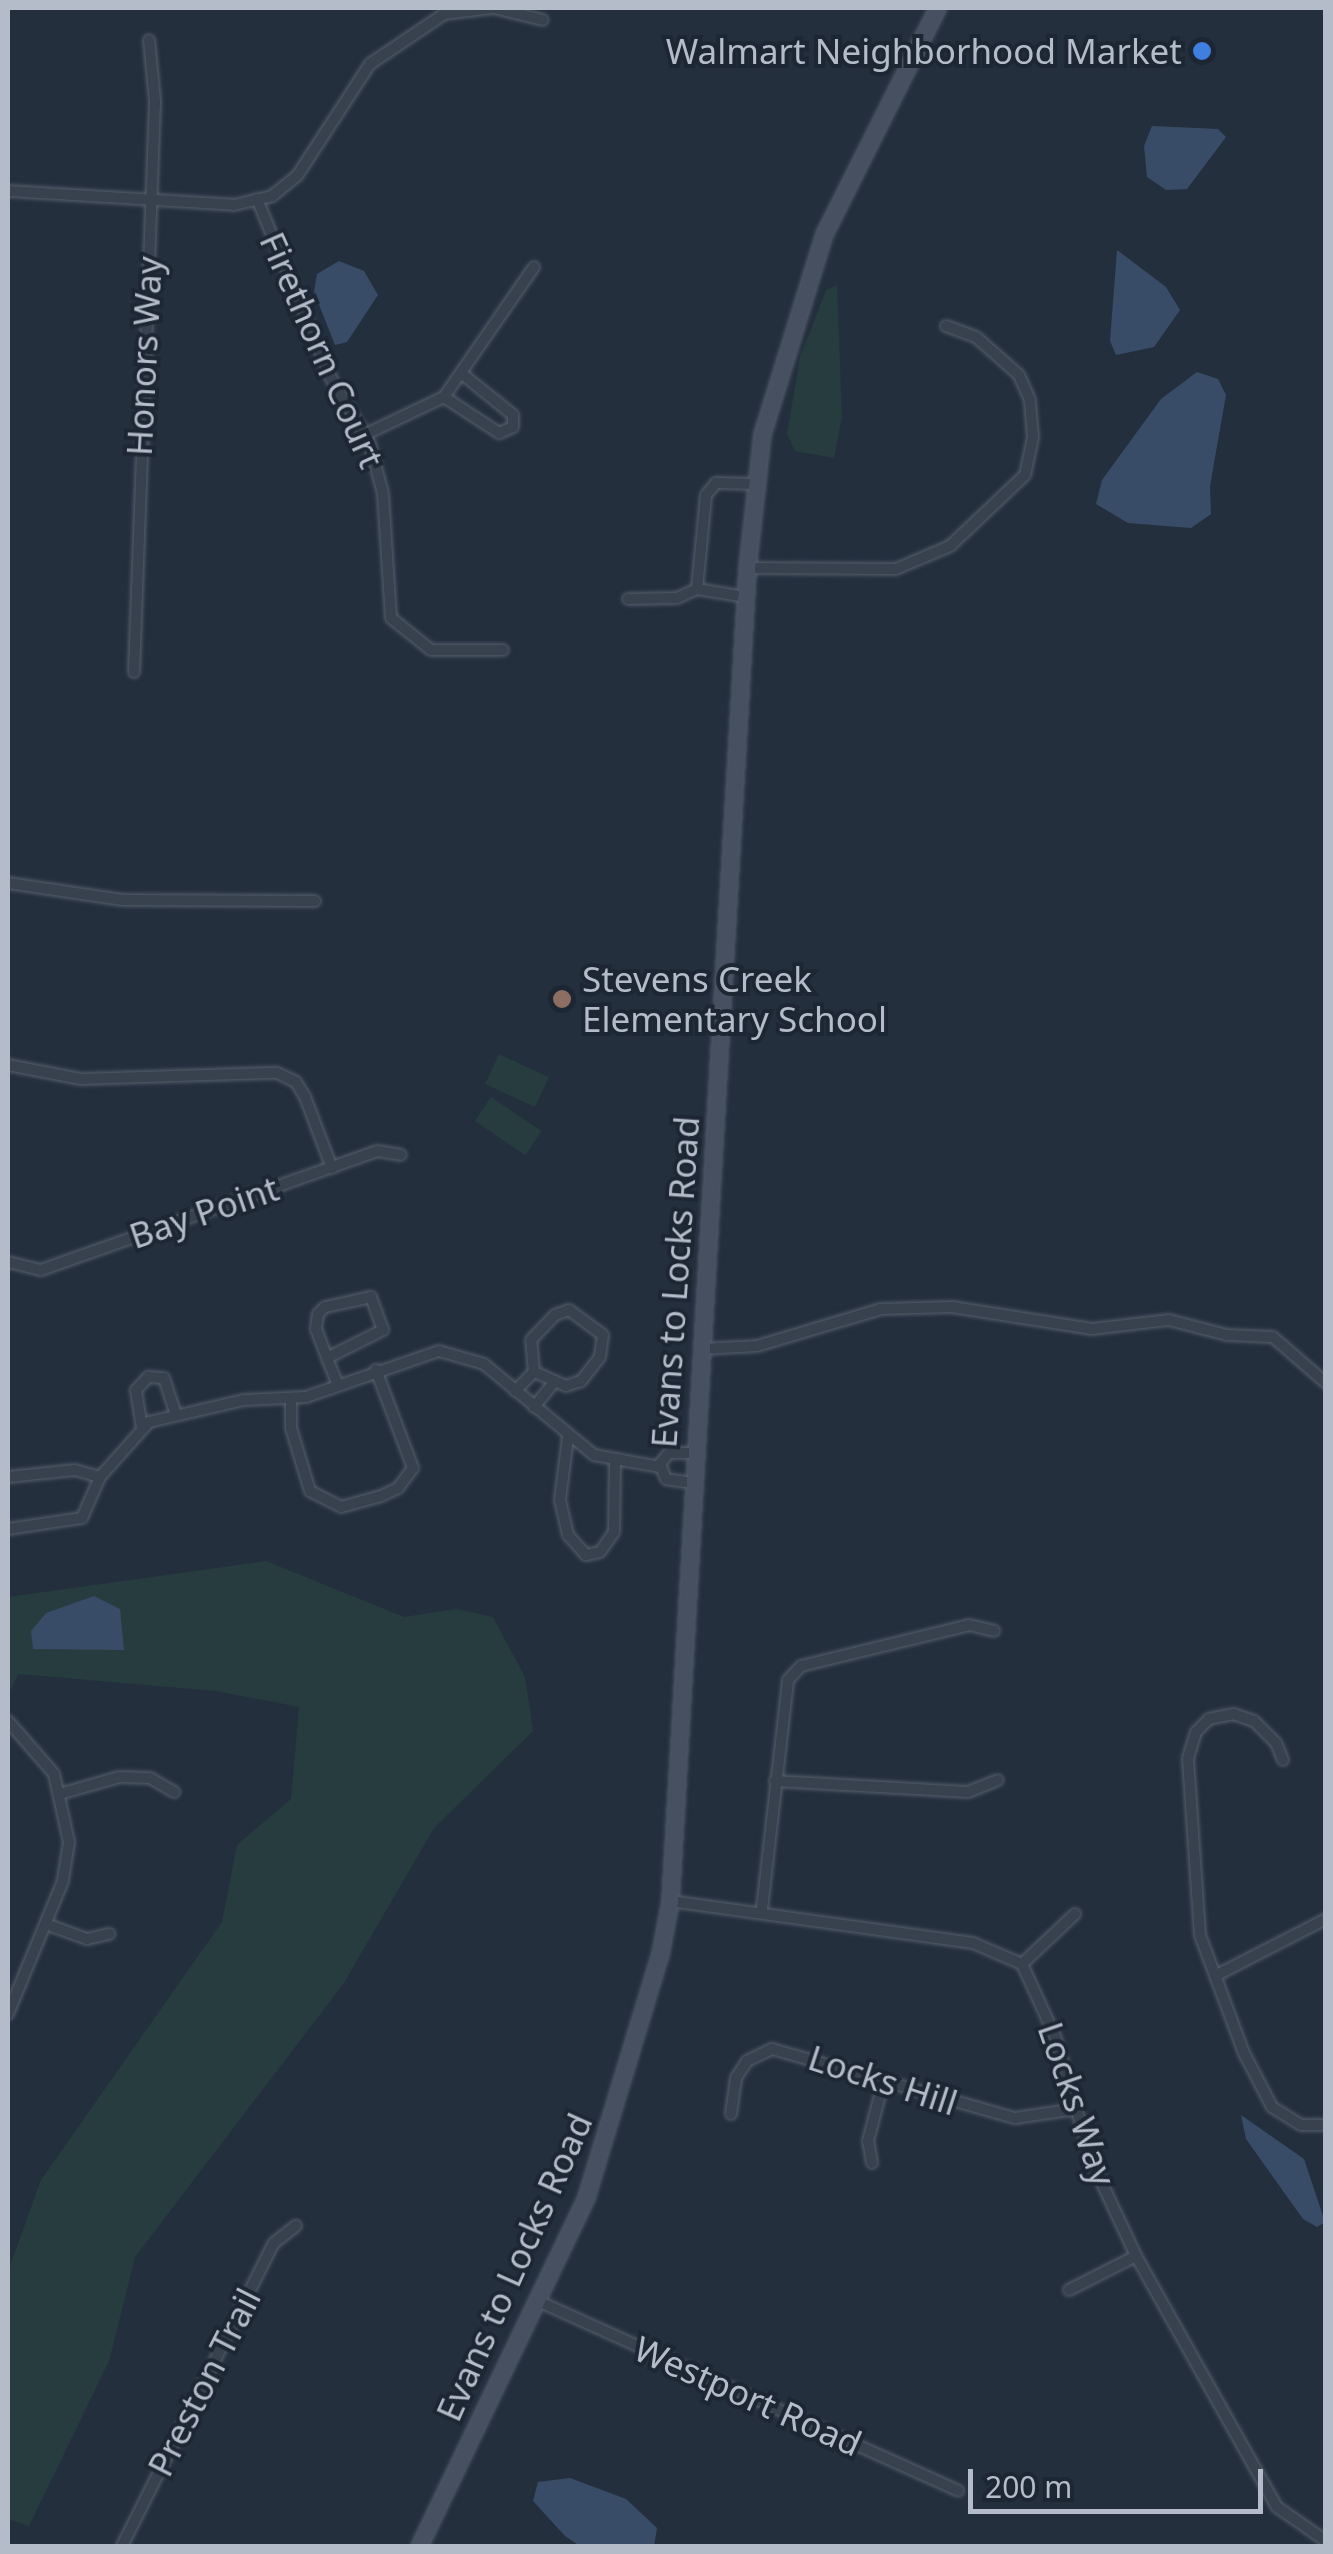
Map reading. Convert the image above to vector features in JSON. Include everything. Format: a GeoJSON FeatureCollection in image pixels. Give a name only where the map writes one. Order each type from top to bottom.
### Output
{"type":"FeatureCollection","features":[{"type":"Feature","properties":{"kind":"street"},"geometry":{"type":"LineString","coordinates":[[8,191],[234,205],[256,200],[296,176],[370,64],[444,14],[494,8],[543,20]]}},
{"type":"Feature","properties":{"kind":"street","name":"Evans to Locks Road"},"geometry":{"type":"LineString","coordinates":[[419,2546],[538,2301],[609,2136],[670,1900],[746,596],[756,484],[788,335],[824,234],[936,8]]}},
{"type":"Feature","properties":{"kind":"street","name":"Honors Way"},"geometry":{"type":"LineString","coordinates":[[134,672],[155,101],[149,40]]}},
{"type":"Feature","properties":{"kind":"street","name":"Firethorn Court"},"geometry":{"type":"LineString","coordinates":[[256,200],[331,378],[364,435],[384,494],[391,618],[431,650],[502,650]]}},
{"type":"Feature","properties":{"kind":"street"},"geometry":{"type":"LineString","coordinates":[[364,435],[444,397],[534,266]]}},
{"type":"Feature","properties":{"kind":"street"},"geometry":{"type":"LineString","coordinates":[[748,568],[896,569],[950,546],[1025,475],[1033,437],[1030,400],[1019,375],[976,337],[946,326]]}},
{"type":"Feature","properties":{"kind":"street"},"geometry":{"type":"LineString","coordinates":[[444,397],[499,432],[513,427],[513,415],[462,373]]}},
{"type":"Feature","properties":{"kind":"street"},"geometry":{"type":"LineString","coordinates":[[697,590],[706,495],[716,483],[756,484]]}},
{"type":"Feature","properties":{"kind":"street"},"geometry":{"type":"LineString","coordinates":[[628,598],[677,598],[697,590],[746,596]]}},
{"type":"Feature","properties":{"kind":"street"},"geometry":{"type":"LineString","coordinates":[[8,883],[123,900],[314,901]]}},
{"type":"Feature","properties":{"kind":"street"},"geometry":{"type":"LineString","coordinates":[[8,1065],[82,1079],[277,1073],[296,1082],[305,1097],[332,1168]]}},
{"type":"Feature","properties":{"kind":"street","name":"Bay Point"},"geometry":{"type":"LineString","coordinates":[[8,1262],[41,1270],[376,1151],[401,1156]]}},
{"type":"Feature","properties":{"kind":"street"},"geometry":{"type":"LineString","coordinates":[[328,1358],[383,1330],[371,1297],[324,1306],[318,1314],[328,1358],[338,1385]]}},
{"type":"Feature","properties":{"kind":"street"},"geometry":{"type":"LineString","coordinates":[[702,1350],[757,1346],[880,1310],[952,1308],[1092,1328],[1169,1320],[1227,1336],[1273,1337],[1326,1384]]}},
{"type":"Feature","properties":{"kind":"street"},"geometry":{"type":"LineString","coordinates":[[516,1392],[534,1372],[532,1340],[569,1310],[596,1327],[604,1345],[581,1381],[554,1381],[534,1372]]}},
{"type":"Feature","properties":{"kind":"street"},"geometry":{"type":"LineString","coordinates":[[8,1530],[82,1518],[100,1477],[142,1428],[176,1414],[244,1400],[291,1399],[439,1350],[466,1354],[568,1437],[615,1463],[660,1467]]}},
{"type":"Feature","properties":{"kind":"street"},"geometry":{"type":"LineString","coordinates":[[291,1399],[290,1428],[310,1491],[341,1507],[381,1496],[398,1488],[413,1468],[376,1370]]}},
{"type":"Feature","properties":{"kind":"street"},"geometry":{"type":"LineString","coordinates":[[142,1428],[136,1390],[148,1377],[164,1378],[176,1414]]}},
{"type":"Feature","properties":{"kind":"street"},"geometry":{"type":"LineString","coordinates":[[534,1407],[554,1381]]}},
{"type":"Feature","properties":{"kind":"street"},"geometry":{"type":"LineString","coordinates":[[568,1437],[560,1500],[568,1534],[586,1555],[600,1552],[614,1532],[615,1463]]}},
{"type":"Feature","properties":{"kind":"street"},"geometry":{"type":"LineString","coordinates":[[660,1467],[669,1453],[695,1452]]}},
{"type":"Feature","properties":{"kind":"street"},"geometry":{"type":"LineString","coordinates":[[660,1467],[666,1479],[693,1483]]}},
{"type":"Feature","properties":{"kind":"street"},"geometry":{"type":"LineString","coordinates":[[8,1477],[75,1470],[100,1477]]}},
{"type":"Feature","properties":{"kind":"street"},"geometry":{"type":"LineString","coordinates":[[762,1910],[782,1698],[801,1666],[969,1625],[994,1631]]}},
{"type":"Feature","properties":{"kind":"street"},"geometry":{"type":"LineString","coordinates":[[1283,1760],[1276,1743],[1254,1721],[1234,1714],[1209,1719],[1196,1732],[1188,1759],[1198,1908],[1215,1976],[1244,2054],[1272,2107],[1301,2125],[1326,2125]]}},
{"type":"Feature","properties":{"kind":"street"},"geometry":{"type":"LineString","coordinates":[[8,1721],[36,1748],[62,1793],[67,1864],[8,2014]]}},
{"type":"Feature","properties":{"kind":"street"},"geometry":{"type":"LineString","coordinates":[[62,1793],[119,1777],[150,1778],[174,1792]]}},
{"type":"Feature","properties":{"kind":"street"},"geometry":{"type":"LineString","coordinates":[[776,1782],[968,1792],[998,1780]]}},
{"type":"Feature","properties":{"kind":"street"},"geometry":{"type":"LineString","coordinates":[[670,1900],[762,1910],[972,1943],[1022,1964],[1075,1914]]}},
{"type":"Feature","properties":{"kind":"street"},"geometry":{"type":"LineString","coordinates":[[1215,1976],[1326,1920]]}},
{"type":"Feature","properties":{"kind":"street"},"geometry":{"type":"LineString","coordinates":[[46,1924],[87,1938],[109,1934]]}},
{"type":"Feature","properties":{"kind":"street","name":"Locks Way"},"geometry":{"type":"LineString","coordinates":[[1022,1964],[1054,2036],[1092,2162],[1136,2256],[1277,2507],[1326,2541]]}},
{"type":"Feature","properties":{"kind":"street","name":"Locks Hill"},"geometry":{"type":"LineString","coordinates":[[731,2114],[736,2078],[747,2061],[772,2049],[1014,2118],[1076,2108]]}},
{"type":"Feature","properties":{"kind":"street"},"geometry":{"type":"LineString","coordinates":[[872,2163],[868,2141],[884,2080]]}},
{"type":"Feature","properties":{"kind":"street","name":"Preston Trail"},"geometry":{"type":"LineString","coordinates":[[122,2546],[274,2243],[296,2226]]}},
{"type":"Feature","properties":{"kind":"street"},"geometry":{"type":"LineString","coordinates":[[1069,2290],[1136,2256]]}},
{"type":"Feature","properties":{"kind":"street","name":"Westport Road"},"geometry":{"type":"LineString","coordinates":[[538,2301],[958,2492]]}},
{"type":"Feature","properties":{"kind":"green space"},"geometry":{"type":"Polygon","coordinates":[[[837,285],[842,417],[834,458],[795,451],[787,434],[800,357],[826,290],[837,285]]]}},
{"type":"Feature","properties":{"kind":"green space"},"geometry":{"type":"Polygon","coordinates":[[[499,1054],[549,1077],[535,1107],[485,1084],[499,1054]]]}},
{"type":"Feature","properties":{"kind":"green space"},"geometry":{"type":"Polygon","coordinates":[[[491,1097],[542,1131],[525,1155],[475,1121],[491,1097]]]}},
{"type":"Feature","properties":{"kind":"green space"},"geometry":{"type":"Polygon","coordinates":[[[266,1561],[404,1617],[456,1609],[493,1617],[525,1677],[533,1731],[434,1828],[344,1983],[135,2257],[109,2361],[29,2526],[8,2519],[8,2271],[41,2180],[222,1922],[237,1845],[291,1799],[299,1707],[216,1691],[18,1674],[8,1695],[8,1597],[266,1561]]]}},
{"type":"Feature","properties":{"kind":"water"},"geometry":{"type":"Polygon","coordinates":[[[1152,126],[1218,129],[1226,137],[1187,189],[1166,190],[1147,177],[1144,146],[1152,126]]]}},
{"type":"Feature","properties":{"kind":"water"},"geometry":{"type":"Polygon","coordinates":[[[1117,250],[1166,287],[1180,310],[1154,347],[1116,355],[1110,341],[1117,250]]]}},
{"type":"Feature","properties":{"kind":"water"},"geometry":{"type":"Polygon","coordinates":[[[339,261],[364,271],[378,295],[347,342],[335,345],[314,292],[317,274],[339,261]]]}},
{"type":"Feature","properties":{"kind":"water"},"geometry":{"type":"Polygon","coordinates":[[[1197,372],[1218,379],[1226,395],[1210,486],[1211,514],[1191,528],[1128,523],[1096,504],[1102,480],[1161,399],[1197,372]]]}},
{"type":"Feature","properties":{"kind":"water"},"geometry":{"type":"Polygon","coordinates":[[[94,1596],[120,1609],[124,1650],[33,1649],[31,1631],[46,1613],[94,1596]]]}},
{"type":"Feature","properties":{"kind":"water"},"geometry":{"type":"Polygon","coordinates":[[[1241,2115],[1304,2159],[1325,2222],[1317,2227],[1303,2219],[1246,2139],[1241,2115]]]}},
{"type":"Feature","properties":{"kind":"water"},"geometry":{"type":"Polygon","coordinates":[[[570,2478],[626,2499],[657,2528],[654,2546],[580,2546],[565,2536],[533,2501],[538,2482],[570,2478]]]}},
{"type":"Feature","properties":{"kind":"place","name":"Walmart Neighborhood Market"},"geometry":{"type":"Point","coordinates":[1202,51]}},
{"type":"Feature","properties":{"kind":"place","name":"Stevens Creek Elementary School"},"geometry":{"type":"Point","coordinates":[562,999]}}]}
